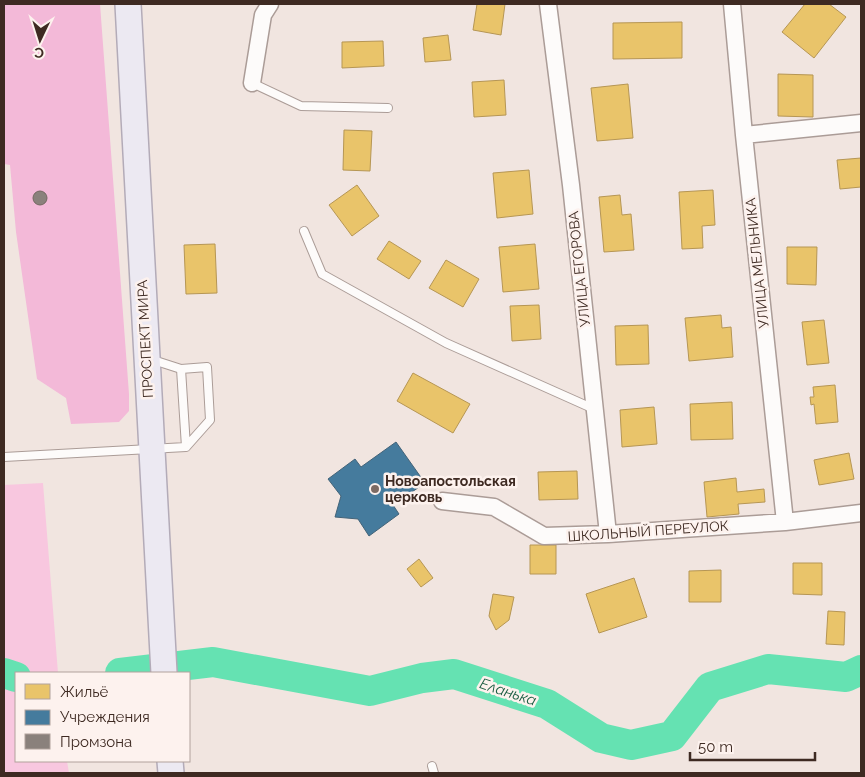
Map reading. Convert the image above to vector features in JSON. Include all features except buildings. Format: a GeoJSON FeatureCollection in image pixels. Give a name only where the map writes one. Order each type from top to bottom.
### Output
{"type":"FeatureCollection","features":[{"type":"Feature","properties":{"kind":"main road","name":"ПРОСПЕКТ МИРА"},"geometry":{"type":"LineString","coordinates":[[128,4],[164,672]]}},
{"type":"Feature","properties":{"kind":"street"},"geometry":{"type":"LineString","coordinates":[[252,83],[263,15],[270,4]]}},
{"type":"Feature","properties":{"kind":"street","name":"УЛИЦА ЕГОРОВА"},"geometry":{"type":"LineString","coordinates":[[548,4],[571,185],[608,534]]}},
{"type":"Feature","properties":{"kind":"street","name":"УЛИЦА МЕЛЬНИКА"},"geometry":{"type":"LineString","coordinates":[[732,4],[784,522]]}},
{"type":"Feature","properties":{"kind":"street"},"geometry":{"type":"LineString","coordinates":[[744,135],[861,123]]}},
{"type":"Feature","properties":{"kind":"street","name":"ШКОЛЬНЫЙ ПЕРЕУЛОК"},"geometry":{"type":"LineString","coordinates":[[442,501],[494,507],[544,536],[608,534],[784,522],[861,513]]}},
{"type":"Feature","properties":{"kind":"lane"},"geometry":{"type":"LineString","coordinates":[[252,83],[301,106],[388,108]]}},
{"type":"Feature","properties":{"kind":"lane"},"geometry":{"type":"LineString","coordinates":[[304,231],[322,274],[446,343],[594,409]]}},
{"type":"Feature","properties":{"kind":"lane"},"geometry":{"type":"LineString","coordinates":[[4,456],[186,447],[210,420],[207,367],[181,369],[146,358]]}},
{"type":"Feature","properties":{"kind":"lane"},"geometry":{"type":"LineString","coordinates":[[181,369],[186,447]]}},
{"type":"Feature","properties":{"kind":"shaded area"},"geometry":{"type":"Polygon","coordinates":[[[4,4],[100,4],[129,394],[129,411],[119,422],[71,424],[66,398],[37,379],[16,232],[10,165],[4,164],[4,4]]]}},
{"type":"Feature","properties":{"kind":"shaded area"},"geometry":{"type":"Polygon","coordinates":[[[43,483],[58,672],[15,672],[15,762],[67,762],[69,773],[4,773],[4,485],[43,483]]]}},
{"type":"Feature","properties":{"kind":"waterway","name":"Еланька"},"geometry":{"type":"LineString","coordinates":[[128,672],[213,662],[370,691],[422,678],[454,674],[547,704],[601,738],[631,745],[672,736],[710,687],[768,669],[846,677],[861,670]]}},
{"type":"Feature","properties":{"kind":"waterway","name":"Еланька"},"geometry":{"type":"LineString","coordinates":[[4,673],[15,677]]}},
{"type":"Feature","properties":{"kind":"place","name":"Новоапостольская церковь"},"geometry":{"type":"Point","coordinates":[375,489]}}]}
